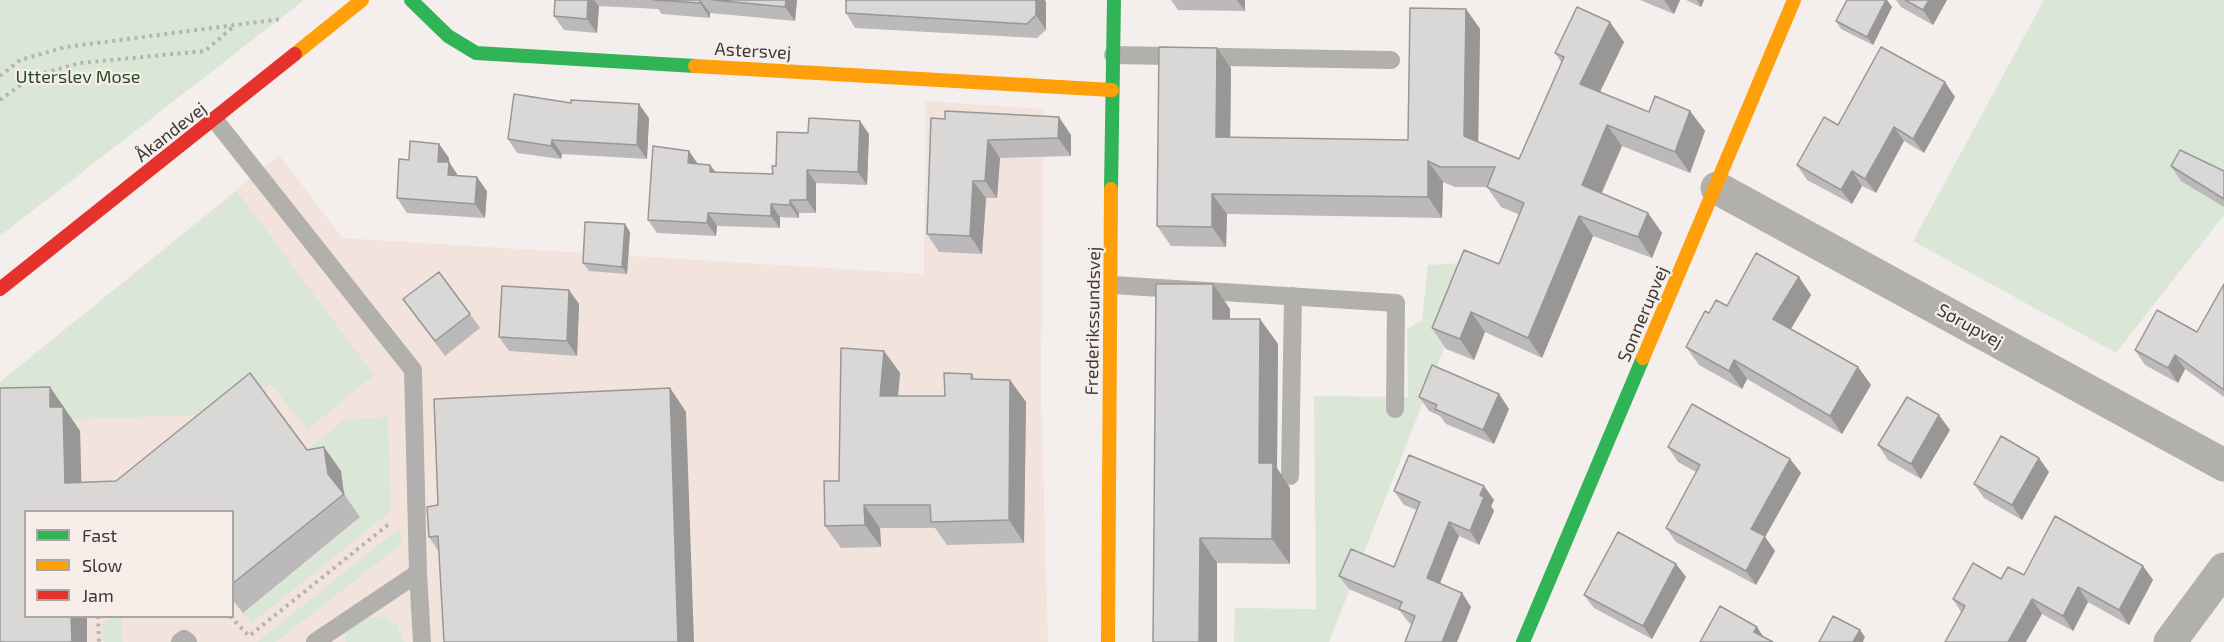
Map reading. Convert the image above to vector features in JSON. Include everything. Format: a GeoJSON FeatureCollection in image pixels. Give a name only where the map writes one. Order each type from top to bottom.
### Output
{"type":"FeatureCollection","features":[{"type":"Feature","properties":{"kind":"street","name":"Åkandevej"},"geometry":{"type":"LineString","coordinates":[[0,289],[215,120],[362,0]]}},
{"type":"Feature","properties":{"kind":"street","name":"Astersvej"},"geometry":{"type":"LineString","coordinates":[[411,0],[448,36],[477,53],[1112,90]]}},
{"type":"Feature","properties":{"kind":"street","name":"Frederikssundsvej"},"geometry":{"type":"LineString","coordinates":[[1108,642],[1114,0]]}},
{"type":"Feature","properties":{"kind":"street","name":"Sonnerupvej"},"geometry":{"type":"LineString","coordinates":[[1523,642],[1717,188],[1794,0]]}},
{"type":"Feature","properties":{"kind":"street","name":"Sørupvej"},"geometry":{"type":"LineString","coordinates":[[1717,188],[2224,465]]}},
{"type":"Feature","properties":{"kind":"street"},"geometry":{"type":"LineString","coordinates":[[2170,642],[2224,569]]}},
{"type":"Feature","properties":{"kind":"lane"},"geometry":{"type":"LineString","coordinates":[[1113,55],[1391,60]]}},
{"type":"Feature","properties":{"kind":"lane"},"geometry":{"type":"LineString","coordinates":[[215,120],[413,370],[422,642]]}},
{"type":"Feature","properties":{"kind":"lane"},"geometry":{"type":"LineString","coordinates":[[1113,285],[1396,303],[1395,410]]}},
{"type":"Feature","properties":{"kind":"lane"},"geometry":{"type":"LineString","coordinates":[[1290,476],[1293,296]]}},
{"type":"Feature","properties":{"kind":"lane"},"geometry":{"type":"LineString","coordinates":[[318,641],[418,573]]}},
{"type":"Feature","properties":{"kind":"lane"},"geometry":{"type":"LineString","coordinates":[[180,642],[184,639],[188,642]]}},
{"type":"Feature","properties":{"kind":"path"},"geometry":{"type":"LineString","coordinates":[[0,75],[20,60],[66,47],[280,19]]}},
{"type":"Feature","properties":{"kind":"path"},"geometry":{"type":"LineString","coordinates":[[0,100],[33,76],[80,63],[205,51],[235,25]]}},
{"type":"Feature","properties":{"kind":"path"},"geometry":{"type":"LineString","coordinates":[[232,618],[249,636],[393,521],[416,511]]}},
{"type":"Feature","properties":{"kind":"path"},"geometry":{"type":"LineString","coordinates":[[98,618],[99,642]]}},
{"type":"Feature","properties":{"kind":"shaded area"},"geometry":{"type":"Polygon","coordinates":[[[925,101],[1044,109],[1041,393],[1048,642],[0,642],[0,382],[279,155],[343,238],[924,274],[925,101]]]}},
{"type":"Feature","properties":{"kind":"green space","name":"Utterslev Mose"},"geometry":{"type":"Polygon","coordinates":[[[0,0],[304,0],[0,236],[0,0]]]}},
{"type":"Feature","properties":{"kind":"green space"},"geometry":{"type":"Polygon","coordinates":[[[2044,0],[2224,0],[2224,215],[2116,353],[1913,241],[2044,0]]]}},
{"type":"Feature","properties":{"kind":"green space"},"geometry":{"type":"Polygon","coordinates":[[[237,191],[374,375],[307,430],[271,384],[225,422],[218,414],[66,420],[0,413],[0,382],[237,191]]]}},
{"type":"Feature","properties":{"kind":"green space"},"geometry":{"type":"Polygon","coordinates":[[[1478,262],[1329,642],[1234,642],[1235,608],[1316,609],[1314,396],[1408,397],[1407,329],[1422,320],[1428,265],[1478,262]]]}},
{"type":"Feature","properties":{"kind":"green space"},"geometry":{"type":"Polygon","coordinates":[[[388,416],[391,511],[251,624],[243,613],[360,517],[307,451],[343,421],[388,416]]]}},
{"type":"Feature","properties":{"kind":"green space"},"geometry":{"type":"Polygon","coordinates":[[[400,528],[402,544],[276,642],[257,642],[400,528]]]}},
{"type":"Feature","properties":{"kind":"green space"},"geometry":{"type":"Polygon","coordinates":[[[367,617],[382,617],[395,623],[404,642],[345,642],[346,633],[367,617]]]}},
{"type":"Feature","properties":{"kind":"green space"},"geometry":{"type":"Polygon","coordinates":[[[111,618],[122,618],[123,642],[103,642],[103,622],[111,618]]]}},
{"type":"Feature","properties":{"kind":"building"},"geometry":{"type":"Polygon","coordinates":[[[555,0],[588,0],[587,19],[554,16],[555,0]]]}},
{"type":"Feature","properties":{"kind":"building"},"geometry":{"type":"Polygon","coordinates":[[[654,0],[700,0],[700,3],[654,0]]]}},
{"type":"Feature","properties":{"kind":"building"},"geometry":{"type":"Polygon","coordinates":[[[713,0],[786,0],[785,7],[713,0]]]}},
{"type":"Feature","properties":{"kind":"building"},"geometry":{"type":"Polygon","coordinates":[[[846,0],[1036,0],[1036,15],[1027,24],[846,13],[846,0]]]}},
{"type":"Feature","properties":{"kind":"building"},"geometry":{"type":"Polygon","coordinates":[[[1847,0],[1886,0],[1867,37],[1836,21],[1847,0]]]}},
{"type":"Feature","properties":{"kind":"building"},"geometry":{"type":"Polygon","coordinates":[[[1905,0],[1929,0],[1923,10],[1905,0]]]}},
{"type":"Feature","properties":{"kind":"building"},"geometry":{"type":"Polygon","coordinates":[[[1577,7],[1610,22],[1580,84],[1649,112],[1655,96],[1690,111],[1675,152],[1607,125],[1582,185],[1648,213],[1638,237],[1579,216],[1528,338],[1471,312],[1460,339],[1432,328],[1464,250],[1499,264],[1524,203],[1487,187],[1495,167],[1440,167],[1428,161],[1428,197],[1212,194],[1212,227],[1157,226],[1159,47],[1217,48],[1216,137],[1408,140],[1410,8],[1466,9],[1464,136],[1519,159],[1564,57],[1555,53],[1577,7]]]}},
{"type":"Feature","properties":{"kind":"building"},"geometry":{"type":"Polygon","coordinates":[[[1881,47],[1945,82],[1913,139],[1894,127],[1865,179],[1852,171],[1841,190],[1797,165],[1824,117],[1838,125],[1881,47]]]}},
{"type":"Feature","properties":{"kind":"building"},"geometry":{"type":"Polygon","coordinates":[[[514,94],[571,103],[571,100],[639,104],[637,145],[552,140],[551,146],[508,139],[514,94]]]}},
{"type":"Feature","properties":{"kind":"building"},"geometry":{"type":"Polygon","coordinates":[[[945,111],[1059,117],[1058,138],[988,140],[985,181],[973,181],[970,236],[927,234],[931,118],[945,119],[945,111]]]}},
{"type":"Feature","properties":{"kind":"building"},"geometry":{"type":"Polygon","coordinates":[[[809,118],[860,121],[858,172],[807,170],[807,200],[790,200],[790,205],[771,204],[771,216],[708,213],[707,223],[648,220],[653,146],[689,151],[688,163],[710,165],[710,172],[773,174],[772,166],[776,166],[777,132],[808,133],[809,118]]]}},
{"type":"Feature","properties":{"kind":"building"},"geometry":{"type":"Polygon","coordinates":[[[410,141],[439,144],[438,162],[449,162],[448,175],[477,177],[475,204],[397,198],[399,159],[409,160],[410,141]]]}},
{"type":"Feature","properties":{"kind":"building"},"geometry":{"type":"Polygon","coordinates":[[[2180,150],[2224,171],[2224,199],[2171,166],[2180,150]]]}},
{"type":"Feature","properties":{"kind":"building"},"geometry":{"type":"Polygon","coordinates":[[[585,222],[625,224],[622,267],[583,263],[585,222]]]}},
{"type":"Feature","properties":{"kind":"building"},"geometry":{"type":"Polygon","coordinates":[[[1756,253],[1799,277],[1773,319],[1858,367],[1830,416],[1734,360],[1729,371],[1686,347],[1705,311],[1709,313],[1716,300],[1727,306],[1756,253]]]}},
{"type":"Feature","properties":{"kind":"building"},"geometry":{"type":"Polygon","coordinates":[[[439,272],[470,314],[435,341],[403,299],[439,272]]]}},
{"type":"Feature","properties":{"kind":"building"},"geometry":{"type":"Polygon","coordinates":[[[1156,284],[1213,284],[1213,319],[1260,319],[1259,463],[1273,463],[1272,539],[1200,538],[1199,642],[1153,642],[1156,284]]]}},
{"type":"Feature","properties":{"kind":"building"},"geometry":{"type":"Polygon","coordinates":[[[2224,284],[2224,390],[2175,355],[2168,368],[2135,350],[2157,310],[2197,332],[2224,284]]]}},
{"type":"Feature","properties":{"kind":"building"},"geometry":{"type":"Polygon","coordinates":[[[502,286],[569,290],[567,341],[499,337],[502,286]]]}},
{"type":"Feature","properties":{"kind":"building"},"geometry":{"type":"Polygon","coordinates":[[[841,348],[884,351],[880,396],[945,396],[944,373],[972,374],[971,379],[1010,380],[1009,520],[931,522],[930,505],[864,505],[865,525],[825,526],[824,481],[839,481],[841,348]]]}},
{"type":"Feature","properties":{"kind":"building"},"geometry":{"type":"Polygon","coordinates":[[[1432,365],[1499,394],[1483,430],[1435,409],[1437,405],[1419,397],[1432,365]]]}},
{"type":"Feature","properties":{"kind":"building"},"geometry":{"type":"Polygon","coordinates":[[[250,373],[307,450],[324,447],[328,474],[344,494],[234,582],[234,510],[24,510],[24,618],[71,618],[72,642],[0,642],[0,388],[50,387],[50,407],[63,407],[65,483],[116,481],[250,373]]]}},
{"type":"Feature","properties":{"kind":"building"},"geometry":{"type":"Polygon","coordinates":[[[670,388],[678,642],[444,642],[438,536],[429,537],[427,507],[438,505],[434,399],[670,388]]]}},
{"type":"Feature","properties":{"kind":"building"},"geometry":{"type":"Polygon","coordinates":[[[1907,397],[1939,415],[1911,464],[1878,445],[1907,397]]]}},
{"type":"Feature","properties":{"kind":"building"},"geometry":{"type":"Polygon","coordinates":[[[1692,404],[1790,459],[1751,529],[1765,536],[1746,571],[1666,528],[1700,465],[1668,447],[1692,404]]]}},
{"type":"Feature","properties":{"kind":"building"},"geometry":{"type":"Polygon","coordinates":[[[2001,436],[2039,458],[2012,505],[1974,484],[2001,436]]]}},
{"type":"Feature","properties":{"kind":"building"},"geometry":{"type":"Polygon","coordinates":[[[1409,455],[1484,486],[1480,495],[1484,497],[1470,531],[1449,522],[1427,578],[1462,593],[1442,642],[1405,642],[1415,616],[1399,609],[1402,602],[1339,576],[1351,549],[1394,567],[1420,502],[1394,491],[1409,455]]]}},
{"type":"Feature","properties":{"kind":"building"},"geometry":{"type":"Polygon","coordinates":[[[2055,516],[2143,566],[2119,610],[2078,587],[2063,616],[2032,599],[2008,642],[1945,642],[1965,606],[1953,599],[1973,563],[2001,579],[2008,567],[2024,575],[2055,516]]]}},
{"type":"Feature","properties":{"kind":"building"},"geometry":{"type":"Polygon","coordinates":[[[1618,532],[1676,564],[1643,626],[1584,595],[1618,532]]]}},
{"type":"Feature","properties":{"kind":"building"},"geometry":{"type":"Polygon","coordinates":[[[1720,606],[1757,627],[1754,632],[1773,642],[1700,642],[1720,606]]]}},
{"type":"Feature","properties":{"kind":"building"},"geometry":{"type":"Polygon","coordinates":[[[1833,616],[1860,630],[1853,642],[1819,642],[1833,616]]]}},
{"type":"Feature","properties":{"kind":"traffic: fast"},"geometry":{"type":"LineString","coordinates":[[411,0],[448,36],[476,53],[695,66]]}},
{"type":"Feature","properties":{"kind":"traffic: fast"},"geometry":{"type":"LineString","coordinates":[[1111,189],[1114,0]]}},
{"type":"Feature","properties":{"kind":"traffic: fast"},"geometry":{"type":"LineString","coordinates":[[1523,642],[1643,358]]}},
{"type":"Feature","properties":{"kind":"traffic: slow"},"geometry":{"type":"LineString","coordinates":[[295,54],[362,0]]}},
{"type":"Feature","properties":{"kind":"traffic: slow"},"geometry":{"type":"LineString","coordinates":[[1643,358],[1794,0]]}},
{"type":"Feature","properties":{"kind":"traffic: slow"},"geometry":{"type":"LineString","coordinates":[[695,66],[1112,90]]}},
{"type":"Feature","properties":{"kind":"traffic: slow"},"geometry":{"type":"LineString","coordinates":[[1108,642],[1111,189]]}},
{"type":"Feature","properties":{"kind":"traffic: jam"},"geometry":{"type":"LineString","coordinates":[[0,289],[295,54]]}}]}
